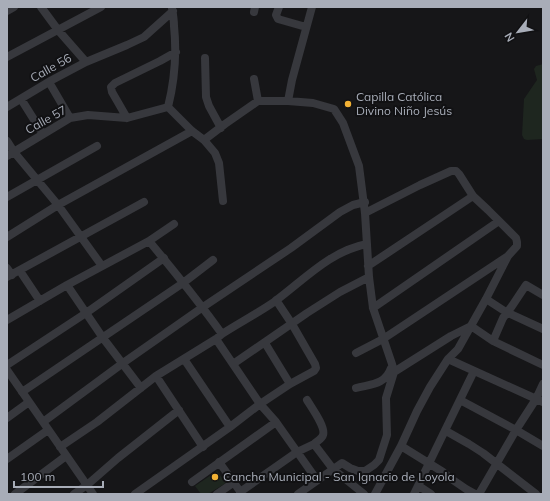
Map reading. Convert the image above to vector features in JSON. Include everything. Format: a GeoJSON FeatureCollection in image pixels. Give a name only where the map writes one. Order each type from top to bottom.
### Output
{"type":"FeatureCollection","features":[{"type":"Feature","properties":{"kind":"street"},"geometry":{"type":"LineString","coordinates":[[7,10],[14,7]]}},
{"type":"Feature","properties":{"kind":"street","name":"Calle 56"},"geometry":{"type":"LineString","coordinates":[[7,107],[86,62],[58,30],[41,7]]}},
{"type":"Feature","properties":{"kind":"street"},"geometry":{"type":"LineString","coordinates":[[7,57],[101,7]]}},
{"type":"Feature","properties":{"kind":"street"},"geometry":{"type":"LineString","coordinates":[[279,7],[276,15],[278,18],[306,27]]}},
{"type":"Feature","properties":{"kind":"street"},"geometry":{"type":"LineString","coordinates":[[288,101],[292,80],[312,7]]}},
{"type":"Feature","properties":{"kind":"street"},"geometry":{"type":"LineString","coordinates":[[172,9],[176,63],[168,108],[192,131],[204,140],[215,153],[219,163],[223,201]]}},
{"type":"Feature","properties":{"kind":"street"},"geometry":{"type":"LineString","coordinates":[[86,62],[144,37],[172,9]]}},
{"type":"Feature","properties":{"kind":"street"},"geometry":{"type":"LineString","coordinates":[[128,118],[112,92],[112,87],[115,83],[176,52]]}},
{"type":"Feature","properties":{"kind":"street"},"geometry":{"type":"LineString","coordinates":[[205,58],[206,97],[220,128]]}},
{"type":"Feature","properties":{"kind":"street"},"geometry":{"type":"LineString","coordinates":[[254,79],[258,101]]}},
{"type":"Feature","properties":{"kind":"street"},"geometry":{"type":"LineString","coordinates":[[49,82],[70,118]]}},
{"type":"Feature","properties":{"kind":"street"},"geometry":{"type":"LineString","coordinates":[[21,99],[43,134]]}},
{"type":"Feature","properties":{"kind":"street"},"geometry":{"type":"LineString","coordinates":[[204,140],[258,101],[313,103],[334,109],[344,122],[359,166],[366,213],[368,266],[374,308],[393,368],[386,398],[387,435],[379,460],[366,471],[358,471],[342,463],[298,494]]}},
{"type":"Feature","properties":{"kind":"street","name":"Calle 57"},"geometry":{"type":"LineString","coordinates":[[10,154],[70,118],[88,115],[128,118],[168,108]]}},
{"type":"Feature","properties":{"kind":"street"},"geometry":{"type":"LineString","coordinates":[[7,237],[58,205],[192,131]]}},
{"type":"Feature","properties":{"kind":"street"},"geometry":{"type":"LineString","coordinates":[[7,141],[10,154],[58,205],[102,266]]}},
{"type":"Feature","properties":{"kind":"street"},"geometry":{"type":"LineString","coordinates":[[7,197],[97,146]]}},
{"type":"Feature","properties":{"kind":"street"},"geometry":{"type":"LineString","coordinates":[[356,353],[383,339],[508,256],[517,246],[516,238],[474,196],[456,171],[451,171],[420,185],[366,213]]}},
{"type":"Feature","properties":{"kind":"street"},"geometry":{"type":"LineString","coordinates":[[368,266],[474,196]]}},
{"type":"Feature","properties":{"kind":"street"},"geometry":{"type":"LineString","coordinates":[[7,268],[9,276],[20,271],[144,202]]}},
{"type":"Feature","properties":{"kind":"street"},"geometry":{"type":"LineString","coordinates":[[43,422],[123,363],[291,248],[340,212],[353,205],[364,202]]}},
{"type":"Feature","properties":{"kind":"street"},"geometry":{"type":"LineString","coordinates":[[374,308],[499,221]]}},
{"type":"Feature","properties":{"kind":"street"},"geometry":{"type":"LineString","coordinates":[[7,320],[67,285],[148,241],[174,224]]}},
{"type":"Feature","properties":{"kind":"street"},"geometry":{"type":"LineString","coordinates":[[148,241],[164,258],[203,307],[233,364],[260,404],[276,422],[317,480]]}},
{"type":"Feature","properties":{"kind":"street"},"geometry":{"type":"LineString","coordinates":[[60,447],[97,422],[156,376],[276,300],[325,262],[351,248],[367,244]]}},
{"type":"Feature","properties":{"kind":"street"},"geometry":{"type":"LineString","coordinates":[[378,493],[430,387],[448,359],[458,349],[508,256]]}},
{"type":"Feature","properties":{"kind":"street"},"geometry":{"type":"LineString","coordinates":[[7,366],[164,258]]}},
{"type":"Feature","properties":{"kind":"street"},"geometry":{"type":"LineString","coordinates":[[22,392],[183,283],[213,260]]}},
{"type":"Feature","properties":{"kind":"street"},"geometry":{"type":"LineString","coordinates":[[20,271],[40,301]]}},
{"type":"Feature","properties":{"kind":"street"},"geometry":{"type":"LineString","coordinates":[[233,364],[340,292],[369,277]]}},
{"type":"Feature","properties":{"kind":"street"},"geometry":{"type":"LineString","coordinates":[[67,285],[103,338],[142,388]]}},
{"type":"Feature","properties":{"kind":"street"},"geometry":{"type":"LineString","coordinates":[[493,341],[506,312],[512,306],[526,285],[543,295]]}},
{"type":"Feature","properties":{"kind":"street"},"geometry":{"type":"LineString","coordinates":[[486,299],[506,312],[543,329]]}},
{"type":"Feature","properties":{"kind":"street"},"geometry":{"type":"LineString","coordinates":[[135,494],[203,447],[260,404],[290,384],[314,371],[316,368],[315,364],[276,300]]}},
{"type":"Feature","properties":{"kind":"street"},"geometry":{"type":"LineString","coordinates":[[471,326],[493,341],[543,364]]}},
{"type":"Feature","properties":{"kind":"street"},"geometry":{"type":"LineString","coordinates":[[356,388],[382,381],[393,368],[471,326]]}},
{"type":"Feature","properties":{"kind":"street"},"geometry":{"type":"LineString","coordinates":[[264,343],[290,384]]}},
{"type":"Feature","properties":{"kind":"street"},"geometry":{"type":"LineString","coordinates":[[184,359],[230,427]]}},
{"type":"Feature","properties":{"kind":"street"},"geometry":{"type":"LineString","coordinates":[[448,359],[539,401]]}},
{"type":"Feature","properties":{"kind":"street"},"geometry":{"type":"LineString","coordinates":[[414,494],[474,371]]}},
{"type":"Feature","properties":{"kind":"street"},"geometry":{"type":"LineString","coordinates":[[8,374],[92,494]]}},
{"type":"Feature","properties":{"kind":"street"},"geometry":{"type":"LineString","coordinates":[[156,376],[203,447]]}},
{"type":"Feature","properties":{"kind":"street"},"geometry":{"type":"LineString","coordinates":[[479,494],[516,430],[539,401],[543,384]]}},
{"type":"Feature","properties":{"kind":"street"},"geometry":{"type":"LineString","coordinates":[[219,462],[241,493],[297,452],[314,444],[321,439],[324,431],[322,424],[307,400]]}},
{"type":"Feature","properties":{"kind":"street"},"geometry":{"type":"LineString","coordinates":[[460,400],[543,446]]}},
{"type":"Feature","properties":{"kind":"street"},"geometry":{"type":"LineString","coordinates":[[7,418],[29,402]]}},
{"type":"Feature","properties":{"kind":"street"},"geometry":{"type":"LineString","coordinates":[[74,494],[179,410]]}},
{"type":"Feature","properties":{"kind":"street"},"geometry":{"type":"LineString","coordinates":[[192,482],[276,422]]}},
{"type":"Feature","properties":{"kind":"street"},"geometry":{"type":"LineString","coordinates":[[7,459],[48,430]]}},
{"type":"Feature","properties":{"kind":"street"},"geometry":{"type":"LineString","coordinates":[[446,431],[469,444],[536,494]]}},
{"type":"Feature","properties":{"kind":"street"},"geometry":{"type":"LineString","coordinates":[[314,444],[333,469],[364,494]]}},
{"type":"Feature","properties":{"kind":"street"},"geometry":{"type":"LineString","coordinates":[[401,446],[443,472],[464,492],[475,494]]}},
{"type":"Feature","properties":{"kind":"street"},"geometry":{"type":"LineString","coordinates":[[15,494],[66,456]]}},
{"type":"Feature","properties":{"kind":"street"},"geometry":{"type":"LineString","coordinates":[[217,494],[233,483]]}},
{"type":"Feature","properties":{"kind":"street"},"geometry":{"type":"LineString","coordinates":[[418,486],[431,494]]}},
{"type":"Feature","properties":{"kind":"shaded area"},"geometry":{"type":"Polygon","coordinates":[[[543,64],[543,139],[527,140],[524,139],[522,135],[524,99],[537,80],[534,69],[536,66],[543,64]]]}},
{"type":"Feature","properties":{"kind":"shaded area","name":"Cancha Municipal - San Ignacio de Loyola"},"geometry":{"type":"Polygon","coordinates":[[[217,471],[226,483],[208,494],[201,494],[195,486],[217,471]]]}},
{"type":"Feature","properties":{"kind":"place","name":"Capilla Católica Divino Niño Jesús"},"geometry":{"type":"Point","coordinates":[348,104]}},
{"type":"Feature","properties":{"kind":"place","name":"Cancha Municipal - San Ignacio de Loyola"},"geometry":{"type":"Point","coordinates":[215,477]}}]}
